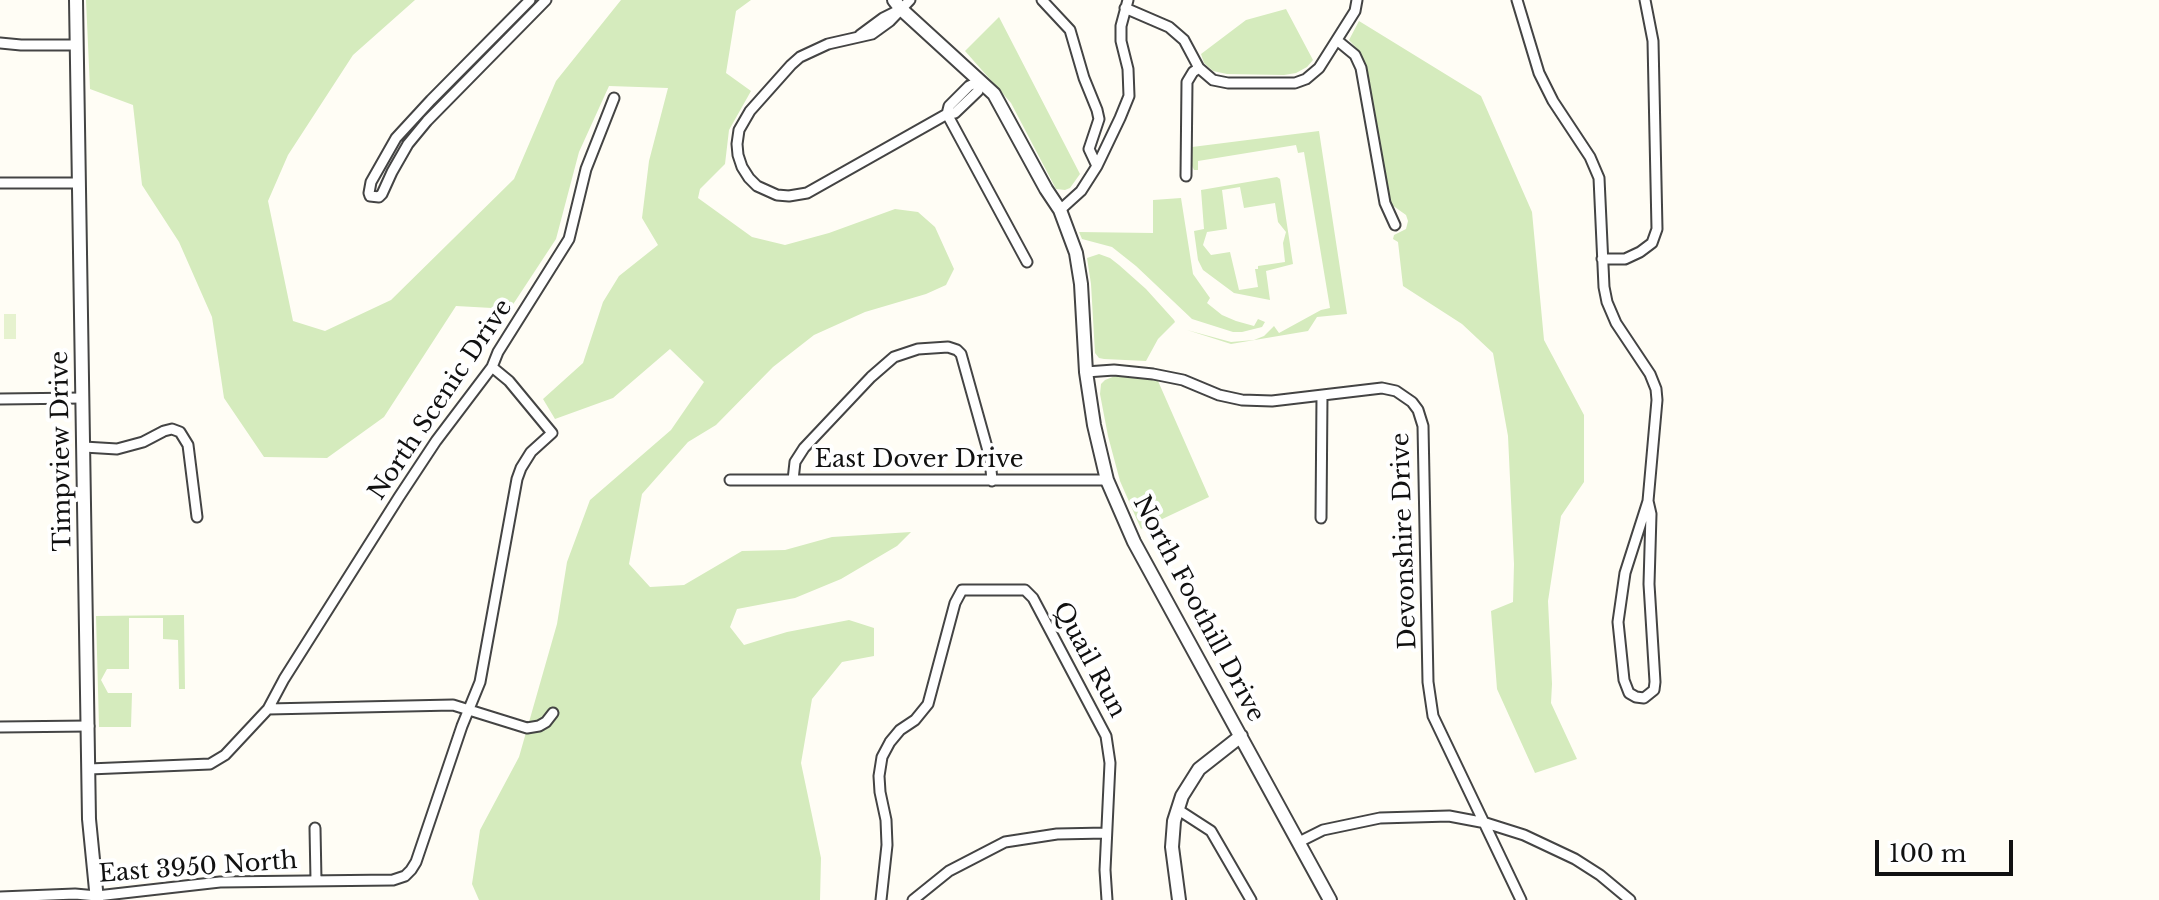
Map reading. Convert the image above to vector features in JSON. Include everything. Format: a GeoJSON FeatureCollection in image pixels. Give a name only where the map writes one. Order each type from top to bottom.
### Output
{"type":"FeatureCollection","features":[{"type":"Feature","properties":{"kind":"street","name":"Timpview Drive"},"geometry":{"type":"LineString","coordinates":[[76,0],[89,819],[97,898]]}},
{"type":"Feature","properties":{"kind":"street"},"geometry":{"type":"LineString","coordinates":[[530,0],[402,130],[371,182],[370,196],[379,197],[382,194],[400,157],[418,133],[546,0]]}},
{"type":"Feature","properties":{"kind":"street"},"geometry":{"type":"LineString","coordinates":[[1042,0],[1070,30],[1097,110],[1099,119],[1089,149],[1097,166]]}},
{"type":"Feature","properties":{"kind":"street"},"geometry":{"type":"LineString","coordinates":[[1060,210],[1081,191],[1097,166],[1129,96],[1128,69],[1121,41],[1126,4],[1169,27],[1184,40],[1199,68],[1213,80],[1228,83],[1295,83],[1306,79],[1319,68],[1355,11],[1357,0]]}},
{"type":"Feature","properties":{"kind":"street"},"geometry":{"type":"LineString","coordinates":[[1517,0],[1539,73],[1553,101],[1590,157],[1599,178],[1604,287],[1611,314],[1650,374],[1656,389],[1648,501],[1625,573],[1618,622],[1624,680],[1629,693],[1644,698],[1654,690],[1655,682],[1649,584],[1651,514],[1648,501]]}},
{"type":"Feature","properties":{"kind":"street"},"geometry":{"type":"LineString","coordinates":[[1602,259],[1625,259],[1640,252],[1652,243],[1657,229],[1653,41],[1645,0]]}},
{"type":"Feature","properties":{"kind":"street"},"geometry":{"type":"LineString","coordinates":[[902,3],[859,36],[828,44],[800,57],[744,119],[739,130],[738,155],[742,167],[757,186],[777,195],[799,196],[807,193],[947,114],[955,113],[978,91],[980,81]]}},
{"type":"Feature","properties":{"kind":"street","name":"North Foothill Drive"},"geometry":{"type":"LineString","coordinates":[[902,3],[994,94],[1060,210],[1076,253],[1086,372],[1107,480],[1134,542],[1330,900]]}},
{"type":"Feature","properties":{"kind":"street"},"geometry":{"type":"LineString","coordinates":[[1338,41],[1355,55],[1361,68],[1385,203],[1395,225]]}},
{"type":"Feature","properties":{"kind":"street"},"geometry":{"type":"LineString","coordinates":[[0,43],[77,45]]}},
{"type":"Feature","properties":{"kind":"street"},"geometry":{"type":"LineString","coordinates":[[1186,176],[1187,82],[1199,68]]}},
{"type":"Feature","properties":{"kind":"street","name":"North Scenic Drive"},"geometry":{"type":"LineString","coordinates":[[89,769],[210,764],[225,755],[268,709],[399,497],[436,441],[492,367],[498,352],[569,239],[586,169],[614,98]]}},
{"type":"Feature","properties":{"kind":"street"},"geometry":{"type":"LineString","coordinates":[[947,114],[1027,262]]}},
{"type":"Feature","properties":{"kind":"street"},"geometry":{"type":"LineString","coordinates":[[0,183],[79,183]]}},
{"type":"Feature","properties":{"kind":"street"},"geometry":{"type":"LineString","coordinates":[[793,480],[795,462],[804,448],[894,357],[918,349],[948,347],[961,354],[990,458],[992,481]]}},
{"type":"Feature","properties":{"kind":"street"},"geometry":{"type":"LineString","coordinates":[[470,709],[480,682],[517,479],[531,452],[552,433],[509,381],[492,367]]}},
{"type":"Feature","properties":{"kind":"street","name":"Devonshire Drive"},"geometry":{"type":"LineString","coordinates":[[1086,372],[1114,370],[1153,374],[1183,380],[1219,395],[1242,400],[1272,401],[1388,389],[1405,396],[1418,410],[1423,426],[1429,699],[1439,731],[1521,900]]}},
{"type":"Feature","properties":{"kind":"street"},"geometry":{"type":"LineString","coordinates":[[1321,518],[1322,396]]}},
{"type":"Feature","properties":{"kind":"street"},"geometry":{"type":"LineString","coordinates":[[0,399],[83,398]]}},
{"type":"Feature","properties":{"kind":"street"},"geometry":{"type":"LineString","coordinates":[[84,447],[108,450],[143,442],[172,429],[180,432],[188,445],[197,517]]}},
{"type":"Feature","properties":{"kind":"street","name":"East Dover Drive"},"geometry":{"type":"LineString","coordinates":[[730,480],[1107,480]]}},
{"type":"Feature","properties":{"kind":"street","name":"Quail Run"},"geometry":{"type":"LineString","coordinates":[[881,900],[887,845],[879,776],[882,757],[900,730],[915,720],[928,704],[955,603],[962,590],[1025,590],[1033,598],[1106,736],[1110,763],[1105,870],[1107,900]]}},
{"type":"Feature","properties":{"kind":"street"},"geometry":{"type":"LineString","coordinates":[[268,709],[453,705],[527,728],[546,722],[553,713]]}},
{"type":"Feature","properties":{"kind":"street","name":"East 3950 North"},"geometry":{"type":"LineString","coordinates":[[0,897],[75,894],[97,898],[220,882],[398,879],[416,862],[470,709]]}},
{"type":"Feature","properties":{"kind":"street"},"geometry":{"type":"LineString","coordinates":[[0,727],[89,726]]}},
{"type":"Feature","properties":{"kind":"street"},"geometry":{"type":"LineString","coordinates":[[1179,900],[1172,847],[1177,809],[1199,769],[1241,736]]}},
{"type":"Feature","properties":{"kind":"street"},"geometry":{"type":"LineString","coordinates":[[1177,809],[1211,831],[1251,900]]}},
{"type":"Feature","properties":{"kind":"street"},"geometry":{"type":"LineString","coordinates":[[1299,842],[1323,830],[1380,818],[1449,816],[1524,835],[1575,859],[1630,900]]}},
{"type":"Feature","properties":{"kind":"street"},"geometry":{"type":"LineString","coordinates":[[315,828],[316,880]]}},
{"type":"Feature","properties":{"kind":"street"},"geometry":{"type":"LineString","coordinates":[[913,900],[949,871],[1005,842],[1057,834],[1106,833]]}},
{"type":"Feature","properties":{"kind":"green space"},"geometry":{"type":"Polygon","coordinates":[[[86,0],[415,0],[353,55],[288,155],[268,201],[293,321],[325,331],[391,300],[514,179],[556,81],[621,0],[751,0],[736,11],[726,73],[751,91],[729,130],[725,164],[700,189],[698,198],[752,237],[785,245],[895,209],[918,212],[935,227],[954,269],[946,285],[865,312],[814,335],[773,367],[716,425],[688,442],[642,494],[629,564],[650,587],[684,585],[742,551],[785,550],[832,537],[911,532],[897,546],[841,579],[795,598],[737,609],[730,627],[744,645],[787,632],[849,620],[874,628],[874,656],[842,662],[812,699],[801,763],[821,858],[820,900],[479,900],[472,884],[480,830],[519,757],[557,624],[567,562],[590,500],[671,430],[704,382],[670,349],[613,398],[555,419],[543,399],[583,363],[603,302],[619,276],[658,245],[642,218],[649,161],[668,88],[609,86],[579,152],[556,239],[510,309],[456,306],[384,417],[327,458],[264,457],[224,398],[212,317],[179,242],[142,185],[133,105],[90,89],[86,0]]]}},
{"type":"Feature","properties":{"kind":"green space"},"geometry":{"type":"Polygon","coordinates":[[[1286,9],[1313,60],[1307,67],[1284,75],[1227,74],[1213,71],[1204,63],[1201,54],[1246,20],[1286,9]]]}},
{"type":"Feature","properties":{"kind":"green space"},"geometry":{"type":"Polygon","coordinates":[[[999,17],[1080,174],[1065,190],[1056,189],[1011,103],[965,51],[999,17]]]}},
{"type":"Feature","properties":{"kind":"green space"},"geometry":{"type":"Polygon","coordinates":[[[1359,21],[1481,96],[1532,212],[1544,340],[1584,415],[1584,482],[1561,516],[1548,601],[1551,703],[1577,759],[1535,773],[1497,689],[1491,611],[1513,602],[1514,564],[1508,436],[1493,353],[1462,324],[1403,286],[1398,242],[1393,239],[1394,235],[1406,229],[1408,221],[1406,215],[1388,199],[1366,66],[1361,53],[1349,40],[1359,21]]]}},
{"type":"Feature","properties":{"kind":"green space"},"geometry":{"type":"Polygon","coordinates":[[[1319,131],[1347,314],[1317,317],[1308,331],[1231,344],[1187,330],[1231,342],[1254,340],[1264,336],[1274,326],[1279,333],[1330,308],[1304,152],[1298,153],[1296,145],[1198,161],[1198,170],[1192,166],[1192,147],[1319,131]]]}},
{"type":"Feature","properties":{"kind":"green space"},"geometry":{"type":"Polygon","coordinates":[[[1280,179],[1293,264],[1266,271],[1270,300],[1234,293],[1203,270],[1198,260],[1194,231],[1204,229],[1201,190],[1280,179]],[[1240,187],[1222,190],[1227,229],[1207,232],[1203,245],[1211,255],[1230,252],[1239,290],[1258,287],[1255,269],[1258,266],[1285,262],[1283,243],[1286,232],[1278,222],[1275,203],[1244,208],[1240,187]]]}},
{"type":"Feature","properties":{"kind":"green space"},"geometry":{"type":"Polygon","coordinates":[[[1181,198],[1193,274],[1210,298],[1207,303],[1236,321],[1254,326],[1258,319],[1265,322],[1262,327],[1233,332],[1192,319],[1112,247],[1082,239],[1079,232],[1153,233],[1153,200],[1181,198]]]}},
{"type":"Feature","properties":{"kind":"green space"},"geometry":{"type":"Polygon","coordinates":[[[1099,254],[1110,258],[1146,289],[1175,322],[1158,339],[1146,361],[1104,359],[1095,353],[1087,258],[1099,254]]]}},
{"type":"Feature","properties":{"kind":"green space"},"geometry":{"type":"Polygon","coordinates":[[[4,314],[16,314],[16,339],[4,339],[4,314]]]}},
{"type":"Feature","properties":{"kind":"green space"},"geometry":{"type":"Polygon","coordinates":[[[1115,376],[1158,381],[1209,497],[1141,529],[1120,481],[1100,394],[1101,384],[1115,376]]]}},
{"type":"Feature","properties":{"kind":"green space"},"geometry":{"type":"Polygon","coordinates":[[[184,615],[185,689],[179,689],[178,640],[163,639],[163,618],[129,618],[129,669],[107,669],[101,680],[108,693],[132,693],[131,727],[99,727],[96,616],[184,615]]]}}]}
